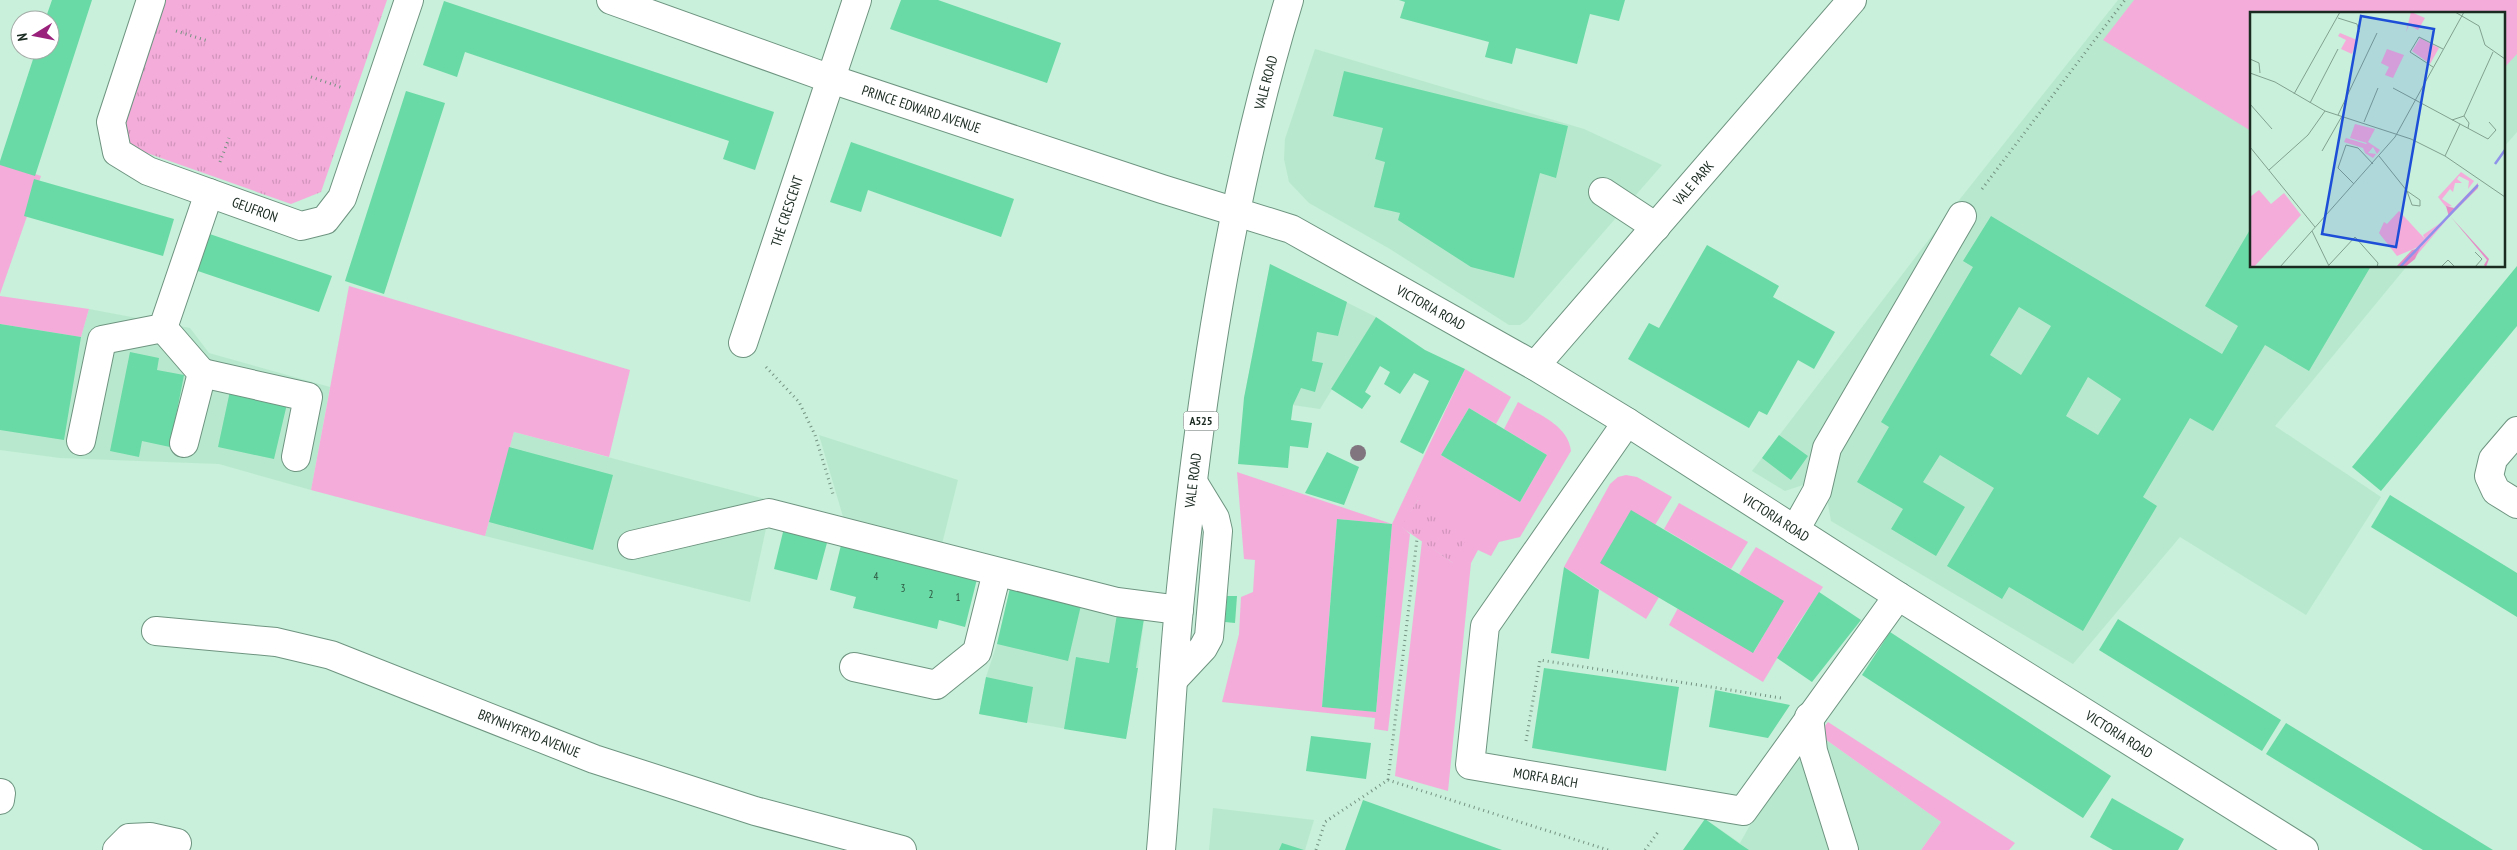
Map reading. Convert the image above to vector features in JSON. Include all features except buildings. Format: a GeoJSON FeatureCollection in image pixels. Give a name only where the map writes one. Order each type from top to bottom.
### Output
{"type":"FeatureCollection","features":[{"type":"Feature","properties":{"kind":"street","name":"GEUFRON"},"geometry":{"type":"LineString","coordinates":[[152,0],[111,122],[117,152],[148,171],[302,226],[325,220],[342,198],[409,0]]}},
{"type":"Feature","properties":{"kind":"street","name":"PRINCE EDWARD AVENUE"},"geometry":{"type":"LineString","coordinates":[[611,0],[830,79],[1234,211]]}},
{"type":"Feature","properties":{"kind":"street","name":"THE CRESCENT"},"geometry":{"type":"LineString","coordinates":[[743,343],[857,0]]}},
{"type":"Feature","properties":{"kind":"street","name":"VALE ROAD"},"geometry":{"type":"LineString","coordinates":[[1161,850],[1179,610],[1193,482],[1219,292],[1234,211],[1276,42],[1289,0]]}},
{"type":"Feature","properties":{"kind":"street","name":"VALE PARK"},"geometry":{"type":"LineString","coordinates":[[1535,366],[1852,0]]}},
{"type":"Feature","properties":{"kind":"street"},"geometry":{"type":"LineString","coordinates":[[1603,192],[1656,227]]}},
{"type":"Feature","properties":{"kind":"street"},"geometry":{"type":"LineString","coordinates":[[163,328],[209,193]]}},
{"type":"Feature","properties":{"kind":"street","name":"VICTORIA ROAD"},"geometry":{"type":"LineString","coordinates":[[1234,211],[1291,229],[1535,366],[1628,422],[1898,596],[2304,850]]}},
{"type":"Feature","properties":{"kind":"street"},"geometry":{"type":"LineString","coordinates":[[1795,530],[1817,491],[1827,448],[1962,216]]}},
{"type":"Feature","properties":{"kind":"street"},"geometry":{"type":"LineString","coordinates":[[163,328],[202,373],[308,396],[296,457]]}},
{"type":"Feature","properties":{"kind":"street"},"geometry":{"type":"LineString","coordinates":[[81,441],[102,340],[163,328]]}},
{"type":"Feature","properties":{"kind":"street"},"geometry":{"type":"LineString","coordinates":[[184,444],[202,373]]}},
{"type":"Feature","properties":{"kind":"street","name":"MORFA BACH"},"geometry":{"type":"LineString","coordinates":[[1628,422],[1485,626],[1470,765],[1743,810],[1898,596]]}},
{"type":"Feature","properties":{"kind":"street"},"geometry":{"type":"LineString","coordinates":[[2517,431],[2493,459],[2489,476],[2496,491],[2517,504]]}},
{"type":"Feature","properties":{"kind":"street"},"geometry":{"type":"LineString","coordinates":[[1174,679],[1203,648],[1209,637],[1218,531],[1215,518],[1193,482]]}},
{"type":"Feature","properties":{"kind":"street"},"geometry":{"type":"LineString","coordinates":[[632,545],[769,513],[1117,602],[1179,610]]}},
{"type":"Feature","properties":{"kind":"street"},"geometry":{"type":"LineString","coordinates":[[854,667],[936,685],[978,652],[997,572]]}},
{"type":"Feature","properties":{"kind":"street","name":"BRYNHYFRYD AVENUE"},"geometry":{"type":"LineString","coordinates":[[156,631],[276,642],[331,655],[594,759],[755,811],[902,850]]}},
{"type":"Feature","properties":{"kind":"street"},"geometry":{"type":"LineString","coordinates":[[1814,711],[1813,751],[1844,850]]}},
{"type":"Feature","properties":{"kind":"street"},"geometry":{"type":"LineString","coordinates":[[117,850],[129,838],[150,837],[177,843]]}},
{"type":"Feature","properties":{"kind":"path"},"geometry":{"type":"LineString","coordinates":[[1962,216],[2125,0]]}},
{"type":"Feature","properties":{"kind":"path"},"geometry":{"type":"LineString","coordinates":[[743,343],[800,402],[815,435],[844,532]]}},
{"type":"Feature","properties":{"kind":"path"},"geometry":{"type":"LineString","coordinates":[[1316,850],[1326,822],[1388,780],[1417,539]]}},
{"type":"Feature","properties":{"kind":"path"},"geometry":{"type":"LineString","coordinates":[[1520,773],[1540,660],[1814,711]]}},
{"type":"Feature","properties":{"kind":"path"},"geometry":{"type":"LineString","coordinates":[[1388,780],[1608,850]]}},
{"type":"Feature","properties":{"kind":"shaded area"},"geometry":{"type":"Polygon","coordinates":[[[2118,0],[2517,0],[2517,132],[2504,147],[2504,12],[2250,12],[2250,268],[2405,268],[2275,426],[2381,497],[2306,615],[2180,537],[2073,664],[1831,521],[1827,498],[1806,484],[1785,491],[1752,471],[1960,199],[2118,0]]]}},
{"type":"Feature","properties":{"kind":"shaded area"},"geometry":{"type":"Polygon","coordinates":[[[1315,49],[1584,129],[1662,165],[1527,320],[1520,325],[1509,325],[1390,249],[1309,203],[1289,182],[1284,159],[1285,139],[1315,49]]]}},
{"type":"Feature","properties":{"kind":"shaded area"},"geometry":{"type":"Polygon","coordinates":[[[1270,264],[1376,317],[1320,409],[1244,398],[1270,264]]]}},
{"type":"Feature","properties":{"kind":"shaded area"},"geometry":{"type":"Polygon","coordinates":[[[89,309],[190,328],[209,353],[330,387],[311,490],[219,464],[60,458],[0,450],[0,324],[81,337],[89,309]]]}},
{"type":"Feature","properties":{"kind":"shaded area"},"geometry":{"type":"Polygon","coordinates":[[[514,432],[772,501],[750,602],[485,536],[514,432]]]}},
{"type":"Feature","properties":{"kind":"shaded area"},"geometry":{"type":"Polygon","coordinates":[[[819,435],[958,480],[941,548],[844,520],[819,435]]]}},
{"type":"Feature","properties":{"kind":"shaded area"},"geometry":{"type":"Polygon","coordinates":[[[1011,584],[1145,612],[1126,739],[979,714],[986,677],[997,644],[1011,584]]]}},
{"type":"Feature","properties":{"kind":"shaded area"},"geometry":{"type":"Polygon","coordinates":[[[1818,734],[1941,822],[1921,850],[1683,850],[1705,819],[1740,843],[1759,809],[1818,734]]]}},
{"type":"Feature","properties":{"kind":"shaded area"},"geometry":{"type":"Polygon","coordinates":[[[1213,808],[1314,820],[1305,850],[1209,850],[1213,808]]]}},
{"type":"Feature","properties":{"kind":"green space"},"geometry":{"type":"Polygon","coordinates":[[[166,0],[387,0],[321,192],[291,204],[130,147],[125,118],[166,0]]]}},
{"type":"Feature","properties":{"kind":"green space"},"geometry":{"type":"Polygon","coordinates":[[[2134,0],[2517,0],[2517,54],[2504,68],[2504,12],[2250,12],[2250,130],[2103,40],[2134,0]]]}},
{"type":"Feature","properties":{"kind":"green space"},"geometry":{"type":"Polygon","coordinates":[[[0,162],[41,176],[0,294],[0,162]]]}},
{"type":"Feature","properties":{"kind":"green space"},"geometry":{"type":"Polygon","coordinates":[[[349,286],[630,370],[609,457],[514,432],[485,536],[311,490],[349,286]]]}},
{"type":"Feature","properties":{"kind":"green space"},"geometry":{"type":"Polygon","coordinates":[[[0,296],[89,309],[81,337],[0,324],[0,296]]]}},
{"type":"Feature","properties":{"kind":"green space"},"geometry":{"type":"Polygon","coordinates":[[[1465,369],[1511,397],[1496,424],[1469,408],[1441,455],[1520,502],[1547,455],[1504,429],[1518,402],[1558,427],[1569,442],[1571,451],[1520,537],[1499,542],[1491,556],[1478,550],[1471,563],[1448,791],[1395,776],[1422,541],[1453,563],[1418,500],[1402,527],[1410,534],[1388,731],[1374,729],[1375,718],[1222,702],[1239,634],[1241,597],[1253,592],[1255,560],[1244,559],[1237,472],[1392,524],[1465,369]],[[1337,519],[1322,706],[1376,712],[1392,524],[1337,519]]]}},
{"type":"Feature","properties":{"kind":"green space"},"geometry":{"type":"Polygon","coordinates":[[[1626,475],[1637,477],[1672,497],[1655,525],[1659,597],[1646,619],[1564,567],[1610,484],[1618,477],[1626,475]]]}},
{"type":"Feature","properties":{"kind":"green space"},"geometry":{"type":"Polygon","coordinates":[[[1418,500],[1468,536],[1453,563],[1401,527],[1418,500]]]}},
{"type":"Feature","properties":{"kind":"green space"},"geometry":{"type":"Polygon","coordinates":[[[1679,503],[1748,542],[1731,569],[1664,529],[1679,503]]]}},
{"type":"Feature","properties":{"kind":"green space"},"geometry":{"type":"Polygon","coordinates":[[[1756,547],[1823,587],[1797,625],[1763,682],[1669,625],[1678,608],[1754,652],[1783,601],[1739,574],[1756,547]]]}},
{"type":"Feature","properties":{"kind":"green space"},"geometry":{"type":"Polygon","coordinates":[[[1828,722],[2015,843],[2009,850],[1921,850],[1941,822],[1818,734],[1828,722]]]}}]}
